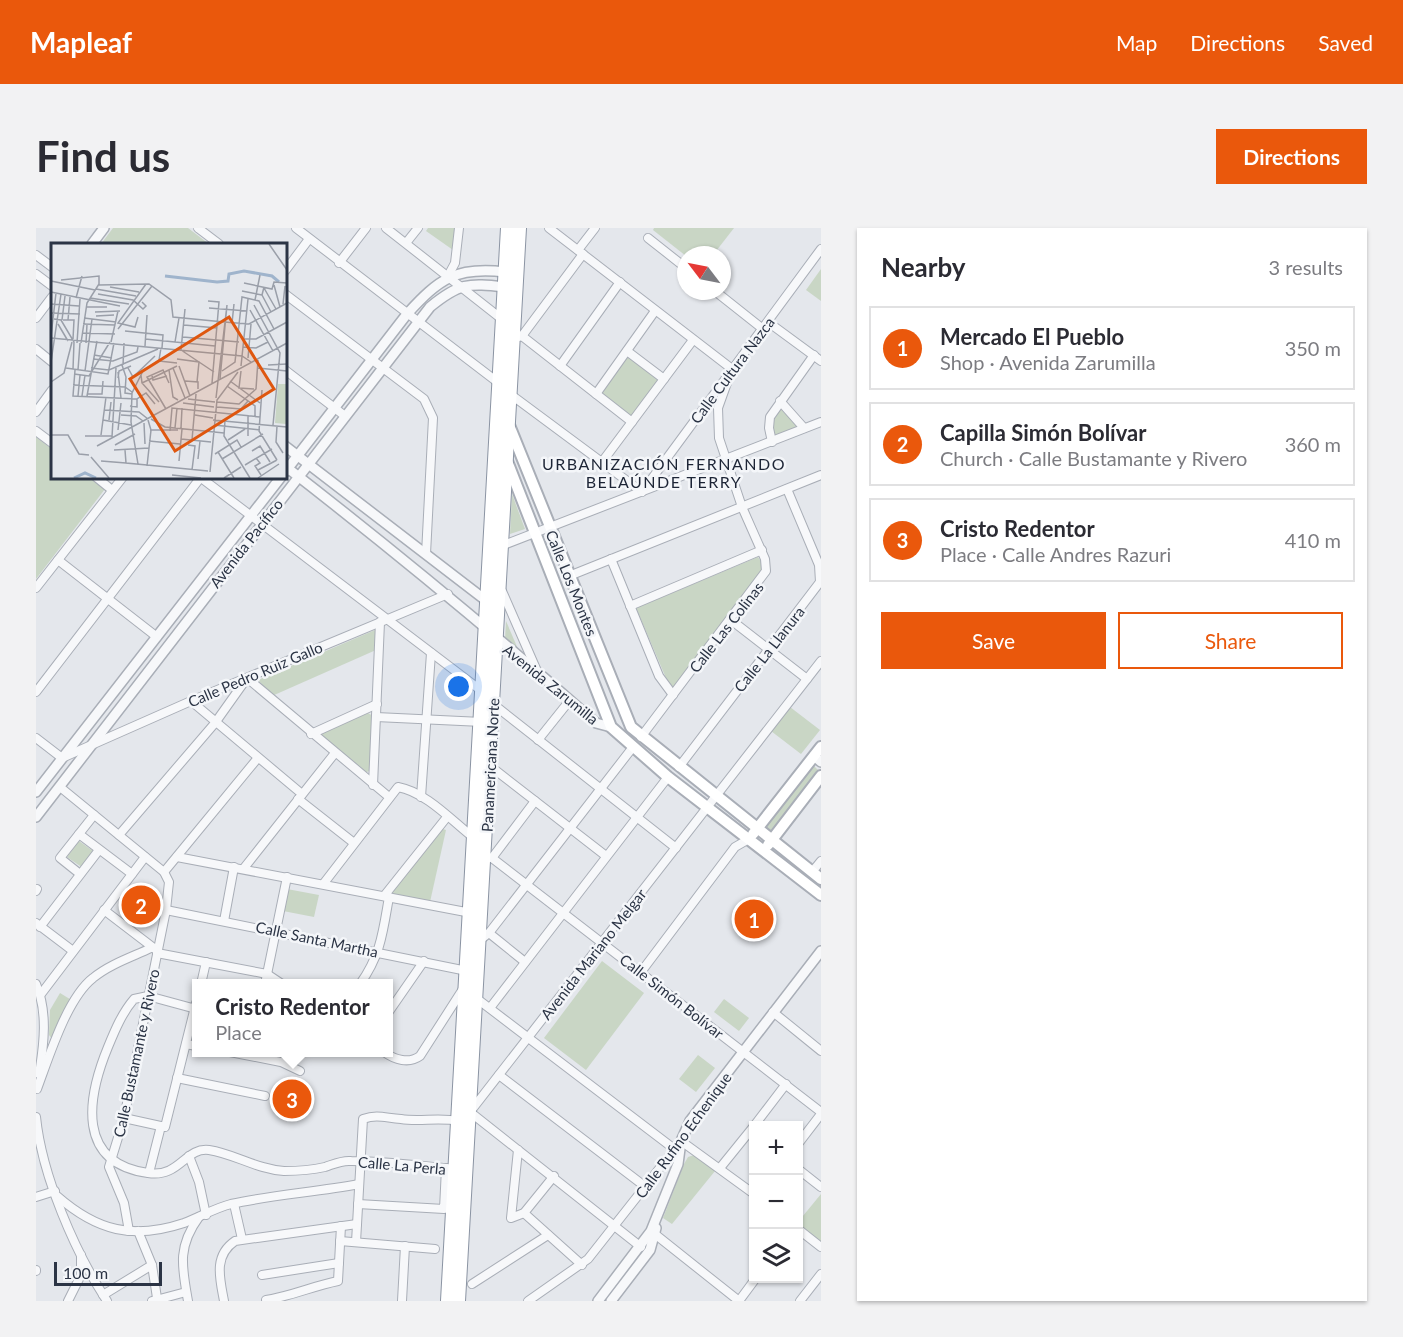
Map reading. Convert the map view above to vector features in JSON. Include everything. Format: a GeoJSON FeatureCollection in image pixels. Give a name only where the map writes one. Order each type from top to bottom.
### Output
{"type":"FeatureCollection","features":[{"type":"Feature","properties":{"kind":"highway","name":"Panamericana Norte"},"geometry":{"type":"LineString","coordinates":[[458,1301],[476,998],[484,937],[488,857],[490,766],[508,424],[503,320],[508,228]]}},
{"type":"Feature","properties":{"kind":"highway","name":"Panamericana Norte"},"geometry":{"type":"LineString","coordinates":[[448,1301],[451,1169],[459,1122],[486,628],[505,389],[518,337],[519,228]]}},
{"type":"Feature","properties":{"kind":"main road","name":"Calle Los Montes"},"geometry":{"type":"LineString","coordinates":[[508,424],[627,721],[641,737]]}},
{"type":"Feature","properties":{"kind":"main road"},"geometry":{"type":"LineString","coordinates":[[506,460],[611,727]]}},
{"type":"Feature","properties":{"kind":"main road","name":"Avenida Zarumilla"},"geometry":{"type":"LineString","coordinates":[[611,727],[668,777],[821,895]]}},
{"type":"Feature","properties":{"kind":"main road"},"geometry":{"type":"LineString","coordinates":[[641,737],[817,876]]}},
{"type":"Feature","properties":{"kind":"main road"},"geometry":{"type":"LineString","coordinates":[[749,839],[817,759],[821,747]]}},
{"type":"Feature","properties":{"kind":"main road"},"geometry":{"type":"LineString","coordinates":[[764,851],[821,776]]}},
{"type":"Feature","properties":{"kind":"street"},"geometry":{"type":"LineString","coordinates":[[93,243],[104,228]]}},
{"type":"Feature","properties":{"kind":"street"},"geometry":{"type":"LineString","coordinates":[[198,228],[218,243]]}},
{"type":"Feature","properties":{"kind":"street"},"geometry":{"type":"LineString","coordinates":[[296,228],[642,492]]}},
{"type":"Feature","properties":{"kind":"street"},"geometry":{"type":"LineString","coordinates":[[339,262],[366,228]]}},
{"type":"Feature","properties":{"kind":"street"},"geometry":{"type":"LineString","coordinates":[[386,228],[503,320]]}},
{"type":"Feature","properties":{"kind":"street"},"geometry":{"type":"LineString","coordinates":[[406,243],[418,228]]}},
{"type":"Feature","properties":{"kind":"street"},"geometry":{"type":"LineString","coordinates":[[286,469],[407,314],[427,292],[448,276],[455,263],[459,228]]}},
{"type":"Feature","properties":{"kind":"street"},"geometry":{"type":"LineString","coordinates":[[549,228],[732,369]]}},
{"type":"Feature","properties":{"kind":"street"},"geometry":{"type":"LineString","coordinates":[[595,228],[581,252],[518,337],[560,366],[632,422]]}},
{"type":"Feature","properties":{"kind":"street"},"geometry":{"type":"LineString","coordinates":[[286,270],[309,238]]}},
{"type":"Feature","properties":{"kind":"street"},"geometry":{"type":"LineString","coordinates":[[648,238],[677,261]]}},
{"type":"Feature","properties":{"kind":"street","name":"Calle Cultura Nazca"},"geometry":{"type":"LineString","coordinates":[[642,492],[821,249]]}},
{"type":"Feature","properties":{"kind":"street"},"geometry":{"type":"LineString","coordinates":[[36,255],[51,266]]}},
{"type":"Feature","properties":{"kind":"street"},"geometry":{"type":"LineString","coordinates":[[448,276],[475,270],[505,280]]}},
{"type":"Feature","properties":{"kind":"street"},"geometry":{"type":"LineString","coordinates":[[36,274],[51,285]]}},
{"type":"Feature","properties":{"kind":"street"},"geometry":{"type":"LineString","coordinates":[[459,285],[505,280]]}},
{"type":"Feature","properties":{"kind":"street"},"geometry":{"type":"LineString","coordinates":[[560,366],[620,282]]}},
{"type":"Feature","properties":{"kind":"street","name":"Avenida Pacífico"},"geometry":{"type":"LineString","coordinates":[[36,818],[418,322],[430,307],[459,285]]}},
{"type":"Feature","properties":{"kind":"street"},"geometry":{"type":"LineString","coordinates":[[286,295],[424,399],[433,417],[426,554]]}},
{"type":"Feature","properties":{"kind":"street"},"geometry":{"type":"LineString","coordinates":[[36,318],[51,298]]}},
{"type":"Feature","properties":{"kind":"street"},"geometry":{"type":"LineString","coordinates":[[726,300],[763,329]]}},
{"type":"Feature","properties":{"kind":"street"},"geometry":{"type":"LineString","coordinates":[[596,394],[655,311]]}},
{"type":"Feature","properties":{"kind":"street"},"geometry":{"type":"LineString","coordinates":[[768,322],[821,361]]}},
{"type":"Feature","properties":{"kind":"street"},"geometry":{"type":"LineString","coordinates":[[602,462],[693,340]]}},
{"type":"Feature","properties":{"kind":"street"},"geometry":{"type":"LineString","coordinates":[[36,350],[51,361]]}},
{"type":"Feature","properties":{"kind":"street"},"geometry":{"type":"LineString","coordinates":[[627,351],[664,380]]}},
{"type":"Feature","properties":{"kind":"street"},"geometry":{"type":"LineString","coordinates":[[772,442],[769,421],[780,401],[814,355]]}},
{"type":"Feature","properties":{"kind":"street","name":"Calle Las Colinas"},"geometry":{"type":"LineString","coordinates":[[641,737],[765,576],[766,565],[762,550],[742,507],[724,460],[719,438],[718,408],[732,369]]}},
{"type":"Feature","properties":{"kind":"street"},"geometry":{"type":"LineString","coordinates":[[286,371],[345,416]]}},
{"type":"Feature","properties":{"kind":"street"},"geometry":{"type":"LineString","coordinates":[[36,412],[51,391]]}},
{"type":"Feature","properties":{"kind":"street"},"geometry":{"type":"LineString","coordinates":[[780,401],[804,429]]}},
{"type":"Feature","properties":{"kind":"street"},"geometry":{"type":"LineString","coordinates":[[501,546],[821,422]]}},
{"type":"Feature","properties":{"kind":"street"},"geometry":{"type":"LineString","coordinates":[[36,431],[51,442]]}},
{"type":"Feature","properties":{"kind":"street"},"geometry":{"type":"LineString","coordinates":[[286,447],[488,602]]}},
{"type":"Feature","properties":{"kind":"street","name":"Avenida Zarumilla"},"geometry":{"type":"LineString","coordinates":[[286,469],[448,594],[496,639],[596,723],[611,727]]}},
{"type":"Feature","properties":{"kind":"street"},"geometry":{"type":"LineString","coordinates":[[569,576],[821,475]]}},
{"type":"Feature","properties":{"kind":"street"},"geometry":{"type":"LineString","coordinates":[[97,478],[112,490]]}},
{"type":"Feature","properties":{"kind":"street"},"geometry":{"type":"LineString","coordinates":[[36,588],[122,478]]}},
{"type":"Feature","properties":{"kind":"street"},"geometry":{"type":"LineString","coordinates":[[36,692],[200,478]]}},
{"type":"Feature","properties":{"kind":"street"},"geometry":{"type":"LineString","coordinates":[[202,478],[383,620],[484,692]]}},
{"type":"Feature","properties":{"kind":"street","name":"Avenida Pacífico"},"geometry":{"type":"LineString","coordinates":[[36,792],[280,478]]}},
{"type":"Feature","properties":{"kind":"street","name":"Calle La Llanura"},"geometry":{"type":"LineString","coordinates":[[679,767],[816,588],[821,575],[787,489]]}},
{"type":"Feature","properties":{"kind":"street"},"geometry":{"type":"LineString","coordinates":[[630,606],[762,550]]}},
{"type":"Feature","properties":{"kind":"street"},"geometry":{"type":"LineString","coordinates":[[611,559],[659,676],[673,695]]}},
{"type":"Feature","properties":{"kind":"street"},"geometry":{"type":"LineString","coordinates":[[58,560],[157,637]]}},
{"type":"Feature","properties":{"kind":"street"},"geometry":{"type":"LineString","coordinates":[[499,586],[537,672]]}},
{"type":"Feature","properties":{"kind":"street","name":"Calle Pedro Ruiz Gallo"},"geometry":{"type":"LineString","coordinates":[[62,758],[191,701],[448,594]]}},
{"type":"Feature","properties":{"kind":"street"},"geometry":{"type":"LineString","coordinates":[[373,784],[383,620]]}},
{"type":"Feature","properties":{"kind":"street"},"geometry":{"type":"LineString","coordinates":[[731,620],[807,679]]}},
{"type":"Feature","properties":{"kind":"street"},"geometry":{"type":"LineString","coordinates":[[421,797],[430,653]]}},
{"type":"Feature","properties":{"kind":"street","name":"Avenida Mariano Melgar"},"geometry":{"type":"LineString","coordinates":[[470,1112],[821,661]]}},
{"type":"Feature","properties":{"kind":"street"},"geometry":{"type":"LineString","coordinates":[[119,835],[215,723],[247,678],[311,734],[389,797]]}},
{"type":"Feature","properties":{"kind":"street"},"geometry":{"type":"LineString","coordinates":[[538,740],[570,700]]}},
{"type":"Feature","properties":{"kind":"street"},"geometry":{"type":"LineString","coordinates":[[191,701],[354,843]]}},
{"type":"Feature","properties":{"kind":"street"},"geometry":{"type":"LineString","coordinates":[[311,734],[377,704]]}},
{"type":"Feature","properties":{"kind":"street"},"geometry":{"type":"LineString","coordinates":[[493,704],[676,848]]}},
{"type":"Feature","properties":{"kind":"street"},"geometry":{"type":"LineString","coordinates":[[376,717],[482,722]]}},
{"type":"Feature","properties":{"kind":"street"},"geometry":{"type":"LineString","coordinates":[[36,738],[62,758]]}},
{"type":"Feature","properties":{"kind":"street"},"geometry":{"type":"LineString","coordinates":[[525,962],[484,937],[633,747]]}},
{"type":"Feature","properties":{"kind":"street"},"geometry":{"type":"LineString","coordinates":[[244,868],[334,753]]}},
{"type":"Feature","properties":{"kind":"street"},"geometry":{"type":"LineString","coordinates":[[60,787],[164,872],[257,759]]}},
{"type":"Feature","properties":{"kind":"street"},"geometry":{"type":"LineString","coordinates":[[490,766],[606,856]]}},
{"type":"Feature","properties":{"kind":"street"},"geometry":{"type":"LineString","coordinates":[[490,1008],[668,777]]}},
{"type":"Feature","properties":{"kind":"street"},"geometry":{"type":"LineString","coordinates":[[324,883],[398,787],[408,789],[421,797],[475,839]]}},
{"type":"Feature","properties":{"kind":"street"},"geometry":{"type":"LineString","coordinates":[[488,857],[535,801]]}},
{"type":"Feature","properties":{"kind":"street"},"geometry":{"type":"LineString","coordinates":[[80,874],[60,858],[94,815]]}},
{"type":"Feature","properties":{"kind":"street"},"geometry":{"type":"LineString","coordinates":[[364,979],[374,965],[379,952],[387,897],[447,817]]}},
{"type":"Feature","properties":{"kind":"street"},"geometry":{"type":"LineString","coordinates":[[79,834],[132,874]]}},
{"type":"Feature","properties":{"kind":"street"},"geometry":{"type":"LineString","coordinates":[[641,972],[735,847],[749,839]]}},
{"type":"Feature","properties":{"kind":"street"},"geometry":{"type":"LineString","coordinates":[[73,951],[38,925],[99,850]]}},
{"type":"Feature","properties":{"kind":"street"},"geometry":{"type":"LineString","coordinates":[[40,994],[145,857]]}},
{"type":"Feature","properties":{"kind":"street"},"geometry":{"type":"LineString","coordinates":[[177,857],[324,883],[471,913]]}},
{"type":"Feature","properties":{"kind":"street","name":"Calle Simón Bolívar"},"geometry":{"type":"LineString","coordinates":[[488,857],[744,1051],[821,1113]]}},
{"type":"Feature","properties":{"kind":"street"},"geometry":{"type":"LineString","coordinates":[[817,876],[821,861]]}},
{"type":"Feature","properties":{"kind":"street"},"geometry":{"type":"LineString","coordinates":[[224,921],[234,867]]}},
{"type":"Feature","properties":{"kind":"street","name":"Calle Bustamante y Rivero"},"geometry":{"type":"LineString","coordinates":[[111,1160],[124,1118],[155,950],[166,910],[169,882],[164,872]]}},
{"type":"Feature","properties":{"kind":"street"},"geometry":{"type":"LineString","coordinates":[[266,979],[286,877]]}},
{"type":"Feature","properties":{"kind":"street"},"geometry":{"type":"LineString","coordinates":[[104,910],[155,950],[267,974],[274,979]]}},
{"type":"Feature","properties":{"kind":"street","name":"Calle Santa Martha"},"geometry":{"type":"LineString","coordinates":[[166,910],[424,961],[467,977]]}},
{"type":"Feature","properties":{"kind":"street"},"geometry":{"type":"LineString","coordinates":[[36,1093],[61,1031],[86,984],[114,965],[155,950]]}},
{"type":"Feature","properties":{"kind":"street","name":"Calle Rufino Echenique"},"geometry":{"type":"LineString","coordinates":[[528,1301],[582,1265],[614,1228],[647,1188],[673,1148],[681,1141],[690,1121],[821,951]]}},
{"type":"Feature","properties":{"kind":"street"},"geometry":{"type":"LineString","coordinates":[[393,1006],[424,961]]}},
{"type":"Feature","properties":{"kind":"street"},"geometry":{"type":"LineString","coordinates":[[202,979],[206,962]]}},
{"type":"Feature","properties":{"kind":"street"},"geometry":{"type":"LineString","coordinates":[[393,1056],[404,1060],[414,1060],[420,1056],[467,977]]}},
{"type":"Feature","properties":{"kind":"street"},"geometry":{"type":"LineString","coordinates":[[36,984],[40,994],[44,1029],[36,1093]]}},
{"type":"Feature","properties":{"kind":"street"},"geometry":{"type":"LineString","coordinates":[[186,1292],[154,1300],[152,1265],[134,1231],[110,1167],[111,1160],[92,1121],[94,1084],[128,1006],[134,999],[148,996],[192,1006]]}},
{"type":"Feature","properties":{"kind":"street"},"geometry":{"type":"LineString","coordinates":[[476,998],[673,1148]]}},
{"type":"Feature","properties":{"kind":"street"},"geometry":{"type":"LineString","coordinates":[[773,1012],[821,1051]]}},
{"type":"Feature","properties":{"kind":"street"},"geometry":{"type":"LineString","coordinates":[[111,1160],[125,1167],[149,1173],[192,1022]]}},
{"type":"Feature","properties":{"kind":"street"},"geometry":{"type":"LineString","coordinates":[[186,1044],[192,1045]]}},
{"type":"Feature","properties":{"kind":"street"},"geometry":{"type":"LineString","coordinates":[[276,1057],[300,1071]]}},
{"type":"Feature","properties":{"kind":"street"},"geometry":{"type":"LineString","coordinates":[[498,1076],[647,1188]]}},
{"type":"Feature","properties":{"kind":"street"},"geometry":{"type":"LineString","coordinates":[[177,1078],[265,1096]]}},
{"type":"Feature","properties":{"kind":"street"},"geometry":{"type":"LineString","coordinates":[[758,1121],[786,1084]]}},
{"type":"Feature","properties":{"kind":"street"},"geometry":{"type":"LineString","coordinates":[[470,1112],[555,1176],[575,1197],[641,1247]]}},
{"type":"Feature","properties":{"kind":"street"},"geometry":{"type":"LineString","coordinates":[[803,1137],[821,1113]]}},
{"type":"Feature","properties":{"kind":"street"},"geometry":{"type":"LineString","coordinates":[[357,1242],[363,1119],[378,1115],[400,1119],[440,1118],[459,1122]]}},
{"type":"Feature","properties":{"kind":"street"},"geometry":{"type":"LineString","coordinates":[[36,1117],[45,1160],[56,1194],[81,1252],[105,1298],[152,1265]]}},
{"type":"Feature","properties":{"kind":"street"},"geometry":{"type":"LineString","coordinates":[[124,1118],[163,1126]]}},
{"type":"Feature","properties":{"kind":"street"},"geometry":{"type":"LineString","coordinates":[[720,1168],[749,1132]]}},
{"type":"Feature","properties":{"kind":"street"},"geometry":{"type":"LineString","coordinates":[[611,1301],[650,1250],[658,1214],[678,1164],[681,1141],[749,1191]]}},
{"type":"Feature","properties":{"kind":"street","name":"Calle La Perla"},"geometry":{"type":"LineString","coordinates":[[149,1173],[171,1171],[195,1152],[208,1150],[256,1166],[283,1171],[322,1168],[350,1160],[451,1169]]}},
{"type":"Feature","properties":{"kind":"street"},"geometry":{"type":"LineString","coordinates":[[518,1150],[511,1218],[524,1213],[555,1176]]}},
{"type":"Feature","properties":{"kind":"street"},"geometry":{"type":"LineString","coordinates":[[188,1301],[182,1252],[185,1240],[203,1216],[199,1182],[189,1156]]}},
{"type":"Feature","properties":{"kind":"street"},"geometry":{"type":"LineString","coordinates":[[358,1204],[444,1209],[451,1169]]}},
{"type":"Feature","properties":{"kind":"street"},"geometry":{"type":"LineString","coordinates":[[803,1173],[821,1187]]}},
{"type":"Feature","properties":{"kind":"street"},"geometry":{"type":"LineString","coordinates":[[36,1197],[56,1194],[97,1224],[134,1231],[157,1229],[203,1216],[234,1204],[359,1184]]}},
{"type":"Feature","properties":{"kind":"street"},"geometry":{"type":"LineString","coordinates":[[234,1204],[242,1239]]}},
{"type":"Feature","properties":{"kind":"street"},"geometry":{"type":"LineString","coordinates":[[524,1213],[582,1265]]}},
{"type":"Feature","properties":{"kind":"street"},"geometry":{"type":"LineString","coordinates":[[224,1301],[219,1263],[230,1245],[242,1239],[357,1224]]}},
{"type":"Feature","properties":{"kind":"street"},"geometry":{"type":"LineString","coordinates":[[266,1300],[303,1293],[321,1284],[338,1281],[341,1226]]}},
{"type":"Feature","properties":{"kind":"street"},"geometry":{"type":"LineString","coordinates":[[598,1301],[652,1233]]}},
{"type":"Feature","properties":{"kind":"street"},"geometry":{"type":"LineString","coordinates":[[652,1233],[739,1301],[752,1283]]}},
{"type":"Feature","properties":{"kind":"street"},"geometry":{"type":"LineString","coordinates":[[803,1233],[821,1247]]}},
{"type":"Feature","properties":{"kind":"street"},"geometry":{"type":"LineString","coordinates":[[472,1284],[548,1235]]}},
{"type":"Feature","properties":{"kind":"street"},"geometry":{"type":"LineString","coordinates":[[340,1241],[435,1249]]}},
{"type":"Feature","properties":{"kind":"street"},"geometry":{"type":"LineString","coordinates":[[402,1301],[405,1246]]}},
{"type":"Feature","properties":{"kind":"street"},"geometry":{"type":"LineString","coordinates":[[68,1301],[81,1275],[81,1252]]}},
{"type":"Feature","properties":{"kind":"street"},"geometry":{"type":"LineString","coordinates":[[262,1275],[339,1263]]}},
{"type":"Feature","properties":{"kind":"street"},"geometry":{"type":"LineString","coordinates":[[800,1301],[821,1274]]}},
{"type":"Feature","properties":{"kind":"green space"},"geometry":{"type":"Polygon","coordinates":[[[113,228],[188,228],[208,243],[102,243],[113,228]]]}},
{"type":"Feature","properties":{"kind":"green space"},"geometry":{"type":"Polygon","coordinates":[[[428,228],[455,228],[453,250],[426,231],[428,228]]]}},
{"type":"Feature","properties":{"kind":"green space"},"geometry":{"type":"Polygon","coordinates":[[[654,228],[734,228],[720,246],[677,246],[677,249],[653,230],[654,228]]]}},
{"type":"Feature","properties":{"kind":"green space"},"geometry":{"type":"Polygon","coordinates":[[[821,269],[821,301],[806,290],[821,269]]]}},
{"type":"Feature","properties":{"kind":"green space"},"geometry":{"type":"Polygon","coordinates":[[[628,354],[661,379],[631,418],[600,394],[628,354]]]}},
{"type":"Feature","properties":{"kind":"green space"},"geometry":{"type":"Polygon","coordinates":[[[782,407],[800,428],[773,437],[773,421],[782,407]]]}},
{"type":"Feature","properties":{"kind":"green space"},"geometry":{"type":"Polygon","coordinates":[[[36,437],[51,448],[51,478],[90,478],[105,489],[36,579],[36,437]]]}},
{"type":"Feature","properties":{"kind":"green space"},"geometry":{"type":"Polygon","coordinates":[[[512,494],[525,529],[510,534],[512,494]]]}},
{"type":"Feature","properties":{"kind":"green space"},"geometry":{"type":"Polygon","coordinates":[[[758,557],[762,563],[761,576],[673,688],[669,685],[636,608],[758,557]]]}},
{"type":"Feature","properties":{"kind":"green space"},"geometry":{"type":"Polygon","coordinates":[[[506,621],[518,649],[505,639],[506,621]]]}},
{"type":"Feature","properties":{"kind":"green space"},"geometry":{"type":"Polygon","coordinates":[[[375,630],[376,650],[272,696],[258,680],[375,630]]]}},
{"type":"Feature","properties":{"kind":"green space"},"geometry":{"type":"Polygon","coordinates":[[[790,707],[820,730],[801,754],[771,731],[790,707]]]}},
{"type":"Feature","properties":{"kind":"green space"},"geometry":{"type":"Polygon","coordinates":[[[368,713],[373,716],[369,771],[363,774],[321,738],[321,733],[368,713]]]}},
{"type":"Feature","properties":{"kind":"green space"},"geometry":{"type":"Polygon","coordinates":[[[813,765],[818,770],[772,830],[767,830],[765,827],[813,765]]]}},
{"type":"Feature","properties":{"kind":"green space"},"geometry":{"type":"Polygon","coordinates":[[[443,829],[446,830],[430,902],[394,895],[392,891],[443,829]]]}},
{"type":"Feature","properties":{"kind":"green space"},"geometry":{"type":"Polygon","coordinates":[[[79,841],[93,851],[83,868],[67,857],[79,841]]]}},
{"type":"Feature","properties":{"kind":"green space"},"geometry":{"type":"Polygon","coordinates":[[[287,889],[319,895],[314,917],[283,911],[287,889]]]}},
{"type":"Feature","properties":{"kind":"green space"},"geometry":{"type":"Polygon","coordinates":[[[602,961],[644,993],[586,1070],[544,1038],[602,961]]]}},
{"type":"Feature","properties":{"kind":"green space"},"geometry":{"type":"Polygon","coordinates":[[[60,993],[73,1001],[52,1039],[49,1035],[50,1010],[60,993]]]}},
{"type":"Feature","properties":{"kind":"green space"},"geometry":{"type":"Polygon","coordinates":[[[724,999],[749,1018],[739,1031],[714,1012],[724,999]]]}},
{"type":"Feature","properties":{"kind":"green space"},"geometry":{"type":"Polygon","coordinates":[[[698,1055],[715,1068],[696,1092],[679,1079],[698,1055]]]}},
{"type":"Feature","properties":{"kind":"green space"},"geometry":{"type":"Polygon","coordinates":[[[694,1155],[715,1171],[672,1224],[663,1218],[684,1164],[688,1157],[694,1155]]]}},
{"type":"Feature","properties":{"kind":"green space"},"geometry":{"type":"Polygon","coordinates":[[[821,1194],[821,1245],[803,1231],[803,1216],[821,1194]]]}},
{"type":"Feature","properties":{"kind":"place","name":"Capilla Simón Bolívar"},"geometry":{"type":"Point","coordinates":[141,905]}},
{"type":"Feature","properties":{"kind":"place","name":"Mercado El Pueblo"},"geometry":{"type":"Point","coordinates":[754,919]}},
{"type":"Feature","properties":{"kind":"place","name":"Cristo Redentor"},"geometry":{"type":"Point","coordinates":[292,1099]}},
{"type":"Feature","properties":{"kind":"district","name":"URBANIZACIÓN FERNANDO BELAÚNDE TERRY"},"geometry":{"type":"Point","coordinates":[664,472]}}]}
